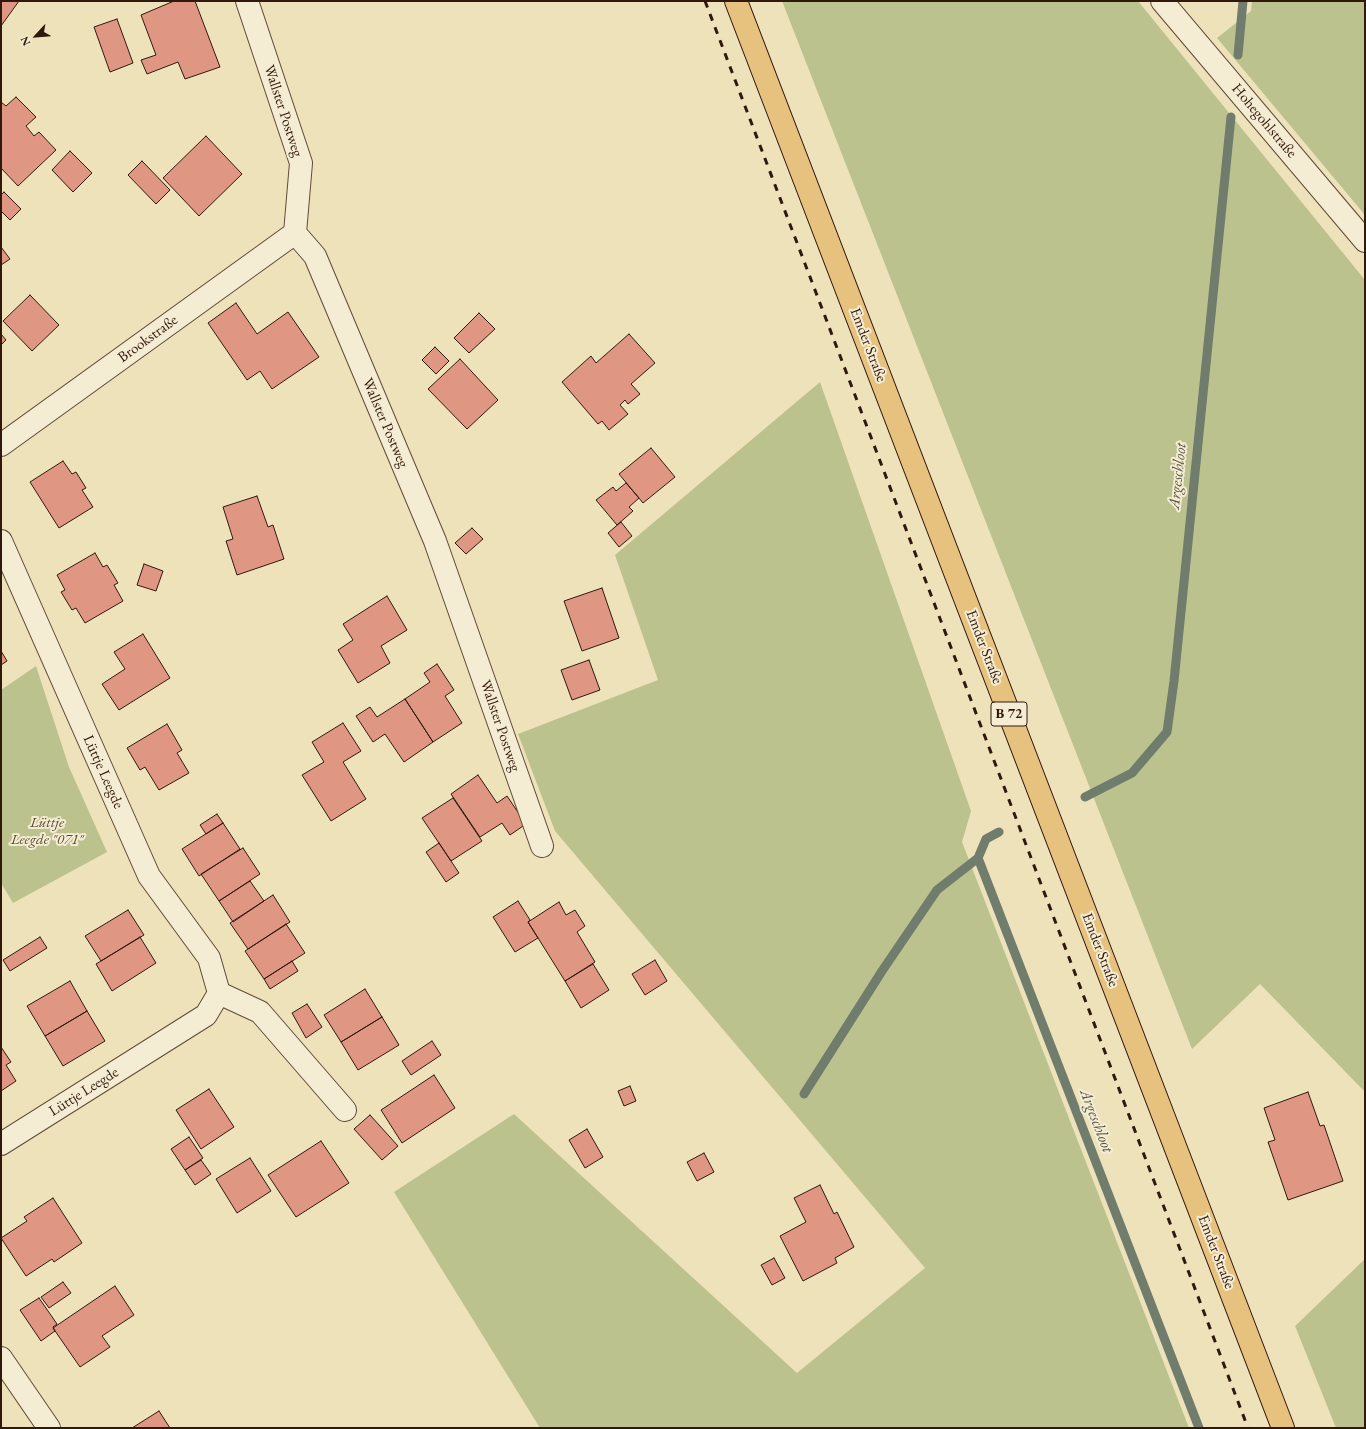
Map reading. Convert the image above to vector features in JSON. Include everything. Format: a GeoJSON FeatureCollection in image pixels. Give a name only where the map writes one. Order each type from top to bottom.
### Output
{"type":"FeatureCollection","features":[{"type":"Feature","properties":{"kind":"main road","name":"Emder Straße"},"geometry":{"type":"LineString","coordinates":[[736,1],[1283,1428]]}},
{"type":"Feature","properties":{"kind":"street","name":"Wallster Postweg"},"geometry":{"type":"LineString","coordinates":[[247,1],[301,163],[295,233],[315,256],[435,541],[542,846]]}},
{"type":"Feature","properties":{"kind":"street","name":"Hohegohlstraße"},"geometry":{"type":"LineString","coordinates":[[1162,1],[1365,241]]}},
{"type":"Feature","properties":{"kind":"street","name":"Brookstraße"},"geometry":{"type":"LineString","coordinates":[[3,440],[295,233]]}},
{"type":"Feature","properties":{"kind":"street","name":"Lüttje Leegde"},"geometry":{"type":"LineString","coordinates":[[1,541],[149,876],[209,958],[219,993],[206,1015],[1,1144]]}},
{"type":"Feature","properties":{"kind":"street"},"geometry":{"type":"LineString","coordinates":[[219,993],[260,1012],[345,1110]]}},
{"type":"Feature","properties":{"kind":"street"},"geometry":{"type":"LineString","coordinates":[[1,1358],[49,1428]]}},
{"type":"Feature","properties":{"kind":"green space"},"geometry":{"type":"Polygon","coordinates":[[[782,1],[1138,1],[1365,280],[1365,1092],[1260,984],[1192,1049],[782,1]]]}},
{"type":"Feature","properties":{"kind":"green space"},"geometry":{"type":"Polygon","coordinates":[[[1252,1],[1365,1],[1365,215],[1217,38],[1251,11],[1252,1]]]}},
{"type":"Feature","properties":{"kind":"green space"},"geometry":{"type":"Polygon","coordinates":[[[820,382],[971,811],[962,842],[1189,1428],[540,1428],[394,1192],[514,1114],[797,1373],[925,1268],[555,831],[518,734],[658,680],[615,555],[820,382]]]}},
{"type":"Feature","properties":{"kind":"green space","name":"Lüttje Leegde \"071\""},"geometry":{"type":"Polygon","coordinates":[[[36,666],[69,767],[107,852],[13,903],[1,883],[1,690],[36,666]]]}},
{"type":"Feature","properties":{"kind":"green space"},"geometry":{"type":"Polygon","coordinates":[[[1365,1259],[1365,1428],[1336,1428],[1295,1326],[1365,1259]]]}},
{"type":"Feature","properties":{"kind":"building"},"geometry":{"type":"Polygon","coordinates":[[[1,1],[19,1],[1,26],[1,1]]]}},
{"type":"Feature","properties":{"kind":"building"},"geometry":{"type":"Polygon","coordinates":[[[174,1],[195,1],[220,67],[185,79],[178,62],[147,74],[141,60],[156,55],[141,15],[174,1]]]}},
{"type":"Feature","properties":{"kind":"building"},"geometry":{"type":"Polygon","coordinates":[[[117,19],[133,63],[110,72],[94,27],[117,19]]]}},
{"type":"Feature","properties":{"kind":"building"},"geometry":{"type":"Polygon","coordinates":[[[16,97],[36,117],[26,126],[34,136],[39,132],[56,150],[18,186],[1,168],[1,102],[6,106],[16,97]]]}},
{"type":"Feature","properties":{"kind":"building"},"geometry":{"type":"Polygon","coordinates":[[[206,136],[242,174],[199,216],[163,178],[206,136]]]}},
{"type":"Feature","properties":{"kind":"building"},"geometry":{"type":"Polygon","coordinates":[[[70,151],[92,173],[73,192],[52,170],[70,151]]]}},
{"type":"Feature","properties":{"kind":"building"},"geometry":{"type":"Polygon","coordinates":[[[142,161],[170,190],[156,204],[128,175],[142,161]]]}},
{"type":"Feature","properties":{"kind":"building"},"geometry":{"type":"Polygon","coordinates":[[[4,192],[21,209],[10,220],[1,211],[1,195],[4,192]]]}},
{"type":"Feature","properties":{"kind":"building"},"geometry":{"type":"Polygon","coordinates":[[[1,247],[10,259],[1,265],[1,247]]]}},
{"type":"Feature","properties":{"kind":"building"},"geometry":{"type":"Polygon","coordinates":[[[30,295],[59,325],[32,351],[3,321],[30,295]]]}},
{"type":"Feature","properties":{"kind":"building"},"geometry":{"type":"Polygon","coordinates":[[[236,303],[257,334],[288,312],[319,357],[272,389],[260,371],[247,380],[208,323],[236,303]]]}},
{"type":"Feature","properties":{"kind":"building"},"geometry":{"type":"Polygon","coordinates":[[[479,313],[495,329],[469,353],[454,338],[479,313]]]}},
{"type":"Feature","properties":{"kind":"building"},"geometry":{"type":"Polygon","coordinates":[[[1,334],[6,340],[1,345],[1,334]]]}},
{"type":"Feature","properties":{"kind":"building"},"geometry":{"type":"Polygon","coordinates":[[[629,334],[655,363],[631,384],[640,394],[628,404],[625,400],[620,405],[628,414],[609,430],[602,421],[598,424],[562,382],[591,356],[596,363],[629,334]]]}},
{"type":"Feature","properties":{"kind":"building"},"geometry":{"type":"Polygon","coordinates":[[[435,347],[449,361],[436,374],[422,360],[435,347]]]}},
{"type":"Feature","properties":{"kind":"building"},"geometry":{"type":"Polygon","coordinates":[[[460,359],[498,400],[467,429],[428,389],[460,359]]]}},
{"type":"Feature","properties":{"kind":"building"},"geometry":{"type":"Polygon","coordinates":[[[651,448],[675,477],[643,503],[619,474],[651,448]]]}},
{"type":"Feature","properties":{"kind":"building"},"geometry":{"type":"Polygon","coordinates":[[[63,461],[72,474],[76,472],[86,488],[82,490],[93,507],[59,528],[30,482],[63,461]]]}},
{"type":"Feature","properties":{"kind":"building"},"geometry":{"type":"Polygon","coordinates":[[[626,483],[639,498],[629,507],[633,511],[617,525],[596,500],[613,487],[616,491],[626,483]]]}},
{"type":"Feature","properties":{"kind":"building"},"geometry":{"type":"Polygon","coordinates":[[[257,496],[268,527],[273,525],[284,559],[237,575],[226,541],[233,539],[223,507],[257,496]]]}},
{"type":"Feature","properties":{"kind":"building"},"geometry":{"type":"Polygon","coordinates":[[[621,522],[632,536],[619,547],[608,533],[621,522]]]}},
{"type":"Feature","properties":{"kind":"building"},"geometry":{"type":"Polygon","coordinates":[[[472,528],[483,539],[466,554],[455,543],[472,528]]]}},
{"type":"Feature","properties":{"kind":"building"},"geometry":{"type":"Polygon","coordinates":[[[95,553],[103,567],[107,565],[118,583],[114,585],[123,601],[85,623],[76,608],[72,610],[61,592],[65,590],[57,575],[95,553]]]}},
{"type":"Feature","properties":{"kind":"building"},"geometry":{"type":"Polygon","coordinates":[[[144,564],[163,571],[156,591],[137,585],[144,564]]]}},
{"type":"Feature","properties":{"kind":"building"},"geometry":{"type":"Polygon","coordinates":[[[602,588],[619,638],[582,651],[564,601],[602,588]]]}},
{"type":"Feature","properties":{"kind":"building"},"geometry":{"type":"Polygon","coordinates":[[[387,596],[407,630],[381,646],[390,663],[358,683],[338,650],[353,640],[343,624],[387,596]]]}},
{"type":"Feature","properties":{"kind":"building"},"geometry":{"type":"Polygon","coordinates":[[[143,634],[170,678],[119,710],[102,684],[125,669],[114,652],[143,634]]]}},
{"type":"Feature","properties":{"kind":"building"},"geometry":{"type":"Polygon","coordinates":[[[1,651],[7,661],[1,665],[1,651]]]}},
{"type":"Feature","properties":{"kind":"building"},"geometry":{"type":"Polygon","coordinates":[[[589,660],[600,690],[572,700],[561,670],[589,660]]]}},
{"type":"Feature","properties":{"kind":"building"},"geometry":{"type":"Polygon","coordinates":[[[437,664],[454,690],[445,696],[462,723],[433,742],[405,699],[430,682],[424,673],[437,664]]]}},
{"type":"Feature","properties":{"kind":"building"},"geometry":{"type":"Polygon","coordinates":[[[405,699],[433,742],[404,762],[385,734],[373,742],[356,716],[370,707],[377,717],[405,699]]]}},
{"type":"Feature","properties":{"kind":"building"},"geometry":{"type":"Polygon","coordinates":[[[343,723],[361,751],[343,762],[366,799],[331,821],[302,775],[324,762],[312,742],[343,723]]]}},
{"type":"Feature","properties":{"kind":"building"},"geometry":{"type":"Polygon","coordinates":[[[167,724],[182,750],[177,753],[189,773],[159,790],[145,767],[140,770],[127,748],[167,724]]]}},
{"type":"Feature","properties":{"kind":"building"},"geometry":{"type":"Polygon","coordinates":[[[478,775],[497,803],[507,796],[526,824],[510,835],[502,823],[480,837],[451,794],[478,775]]]}},
{"type":"Feature","properties":{"kind":"building"},"geometry":{"type":"Polygon","coordinates":[[[453,798],[482,841],[451,861],[422,818],[453,798]]]}},
{"type":"Feature","properties":{"kind":"building"},"geometry":{"type":"Polygon","coordinates":[[[217,814],[223,823],[206,834],[200,825],[217,814]]]}},
{"type":"Feature","properties":{"kind":"building"},"geometry":{"type":"Polygon","coordinates":[[[223,823],[240,849],[199,876],[182,849],[223,823]]]}},
{"type":"Feature","properties":{"kind":"building"},"geometry":{"type":"Polygon","coordinates":[[[439,843],[459,873],[446,882],[426,852],[439,843]]]}},
{"type":"Feature","properties":{"kind":"building"},"geometry":{"type":"Polygon","coordinates":[[[243,848],[260,874],[219,901],[201,874],[243,848]]]}},
{"type":"Feature","properties":{"kind":"building"},"geometry":{"type":"Polygon","coordinates":[[[250,881],[264,901],[233,922],[219,901],[250,881]]]}},
{"type":"Feature","properties":{"kind":"building"},"geometry":{"type":"Polygon","coordinates":[[[273,895],[290,922],[248,949],[230,923],[273,895]]]}},
{"type":"Feature","properties":{"kind":"building"},"geometry":{"type":"Polygon","coordinates":[[[518,901],[530,920],[528,922],[538,938],[515,952],[493,917],[518,901]]]}},
{"type":"Feature","properties":{"kind":"building"},"geometry":{"type":"Polygon","coordinates":[[[559,902],[566,915],[575,910],[585,926],[577,932],[595,962],[565,981],[528,922],[559,902]]]}},
{"type":"Feature","properties":{"kind":"building"},"geometry":{"type":"Polygon","coordinates":[[[128,910],[144,935],[101,961],[85,936],[128,910]]]}},
{"type":"Feature","properties":{"kind":"building"},"geometry":{"type":"Polygon","coordinates":[[[286,924],[305,953],[264,979],[245,951],[286,924]]]}},
{"type":"Feature","properties":{"kind":"building"},"geometry":{"type":"Polygon","coordinates":[[[40,937],[47,948],[10,971],[3,960],[40,937]]]}},
{"type":"Feature","properties":{"kind":"building"},"geometry":{"type":"Polygon","coordinates":[[[140,937],[156,963],[112,991],[96,964],[140,937]]]}},
{"type":"Feature","properties":{"kind":"building"},"geometry":{"type":"Polygon","coordinates":[[[655,960],[667,981],[645,995],[632,974],[655,960]]]}},
{"type":"Feature","properties":{"kind":"building"},"geometry":{"type":"Polygon","coordinates":[[[292,961],[298,971],[270,989],[264,979],[292,961]]]}},
{"type":"Feature","properties":{"kind":"building"},"geometry":{"type":"Polygon","coordinates":[[[593,964],[609,990],[581,1008],[565,981],[593,964]]]}},
{"type":"Feature","properties":{"kind":"building"},"geometry":{"type":"Polygon","coordinates":[[[70,981],[87,1011],[45,1036],[27,1006],[70,981]]]}},
{"type":"Feature","properties":{"kind":"building"},"geometry":{"type":"Polygon","coordinates":[[[365,989],[382,1017],[341,1042],[324,1015],[365,989]]]}},
{"type":"Feature","properties":{"kind":"building"},"geometry":{"type":"Polygon","coordinates":[[[307,1004],[322,1027],[306,1038],[292,1013],[307,1004]]]}},
{"type":"Feature","properties":{"kind":"building"},"geometry":{"type":"Polygon","coordinates":[[[87,1011],[105,1041],[63,1066],[45,1036],[87,1011]]]}},
{"type":"Feature","properties":{"kind":"building"},"geometry":{"type":"Polygon","coordinates":[[[382,1017],[399,1045],[358,1070],[341,1042],[382,1017]]]}},
{"type":"Feature","properties":{"kind":"building"},"geometry":{"type":"Polygon","coordinates":[[[432,1041],[441,1055],[411,1075],[402,1061],[432,1041]]]}},
{"type":"Feature","properties":{"kind":"building"},"geometry":{"type":"Polygon","coordinates":[[[1,1047],[11,1062],[6,1065],[16,1081],[1,1091],[1,1047]]]}},
{"type":"Feature","properties":{"kind":"building"},"geometry":{"type":"Polygon","coordinates":[[[434,1075],[455,1108],[402,1143],[381,1110],[434,1075]]]}},
{"type":"Feature","properties":{"kind":"building"},"geometry":{"type":"Polygon","coordinates":[[[630,1086],[636,1101],[624,1106],[618,1091],[630,1086]]]}},
{"type":"Feature","properties":{"kind":"building"},"geometry":{"type":"Polygon","coordinates":[[[209,1089],[234,1127],[201,1149],[176,1110],[209,1089]]]}},
{"type":"Feature","properties":{"kind":"building"},"geometry":{"type":"Polygon","coordinates":[[[1308,1092],[1320,1126],[1324,1125],[1343,1181],[1288,1200],[1268,1142],[1275,1140],[1264,1108],[1308,1092]]]}},
{"type":"Feature","properties":{"kind":"building"},"geometry":{"type":"Polygon","coordinates":[[[370,1115],[398,1146],[382,1160],[354,1129],[370,1115]]]}},
{"type":"Feature","properties":{"kind":"building"},"geometry":{"type":"Polygon","coordinates":[[[587,1129],[603,1157],[585,1168],[569,1140],[587,1129]]]}},
{"type":"Feature","properties":{"kind":"building"},"geometry":{"type":"Polygon","coordinates":[[[189,1137],[203,1158],[185,1170],[171,1149],[189,1137]]]}},
{"type":"Feature","properties":{"kind":"building"},"geometry":{"type":"Polygon","coordinates":[[[321,1141],[349,1183],[296,1217],[268,1175],[321,1141]]]}},
{"type":"Feature","properties":{"kind":"building"},"geometry":{"type":"Polygon","coordinates":[[[704,1153],[714,1172],[697,1181],[687,1162],[704,1153]]]}},
{"type":"Feature","properties":{"kind":"building"},"geometry":{"type":"Polygon","coordinates":[[[250,1158],[271,1191],[237,1213],[216,1179],[250,1158]]]}},
{"type":"Feature","properties":{"kind":"building"},"geometry":{"type":"Polygon","coordinates":[[[201,1160],[211,1174],[195,1185],[185,1170],[201,1160]]]}},
{"type":"Feature","properties":{"kind":"building"},"geometry":{"type":"Polygon","coordinates":[[[820,1185],[834,1214],[837,1212],[854,1247],[835,1258],[837,1263],[803,1281],[780,1236],[806,1222],[794,1198],[820,1185]]]}},
{"type":"Feature","properties":{"kind":"building"},"geometry":{"type":"Polygon","coordinates":[[[53,1198],[82,1243],[54,1262],[52,1259],[26,1276],[1,1238],[27,1221],[24,1217],[53,1198]]]}},
{"type":"Feature","properties":{"kind":"building"},"geometry":{"type":"Polygon","coordinates":[[[774,1258],[785,1278],[772,1285],[761,1265],[774,1258]]]}},
{"type":"Feature","properties":{"kind":"building"},"geometry":{"type":"Polygon","coordinates":[[[63,1282],[71,1293],[49,1308],[41,1297],[63,1282]]]}},
{"type":"Feature","properties":{"kind":"building"},"geometry":{"type":"Polygon","coordinates":[[[115,1286],[134,1315],[102,1336],[110,1347],[80,1367],[53,1328],[115,1286]]]}},
{"type":"Feature","properties":{"kind":"building"},"geometry":{"type":"Polygon","coordinates":[[[39,1298],[57,1324],[53,1327],[55,1331],[41,1341],[20,1310],[39,1298]]]}},
{"type":"Feature","properties":{"kind":"building"},"geometry":{"type":"Polygon","coordinates":[[[159,1411],[170,1428],[132,1428],[159,1411]]]}},
{"type":"Feature","properties":{"kind":"waterway","name":"Argeschloot"},"geometry":{"type":"LineString","coordinates":[[1238,55],[1243,1]]}},
{"type":"Feature","properties":{"kind":"waterway","name":"Argeschloot"},"geometry":{"type":"LineString","coordinates":[[1085,797],[1132,773],[1167,732],[1174,681],[1231,117]]}},
{"type":"Feature","properties":{"kind":"waterway","name":"Argeschloot"},"geometry":{"type":"LineString","coordinates":[[999,832],[986,839],[978,858],[1199,1428]]}},
{"type":"Feature","properties":{"kind":"waterway"},"geometry":{"type":"LineString","coordinates":[[804,1094],[882,971],[937,890],[978,858]]}},
{"type":"Feature","properties":{"kind":"railway"},"geometry":{"type":"LineString","coordinates":[[705,1],[1248,1428]]}}]}
